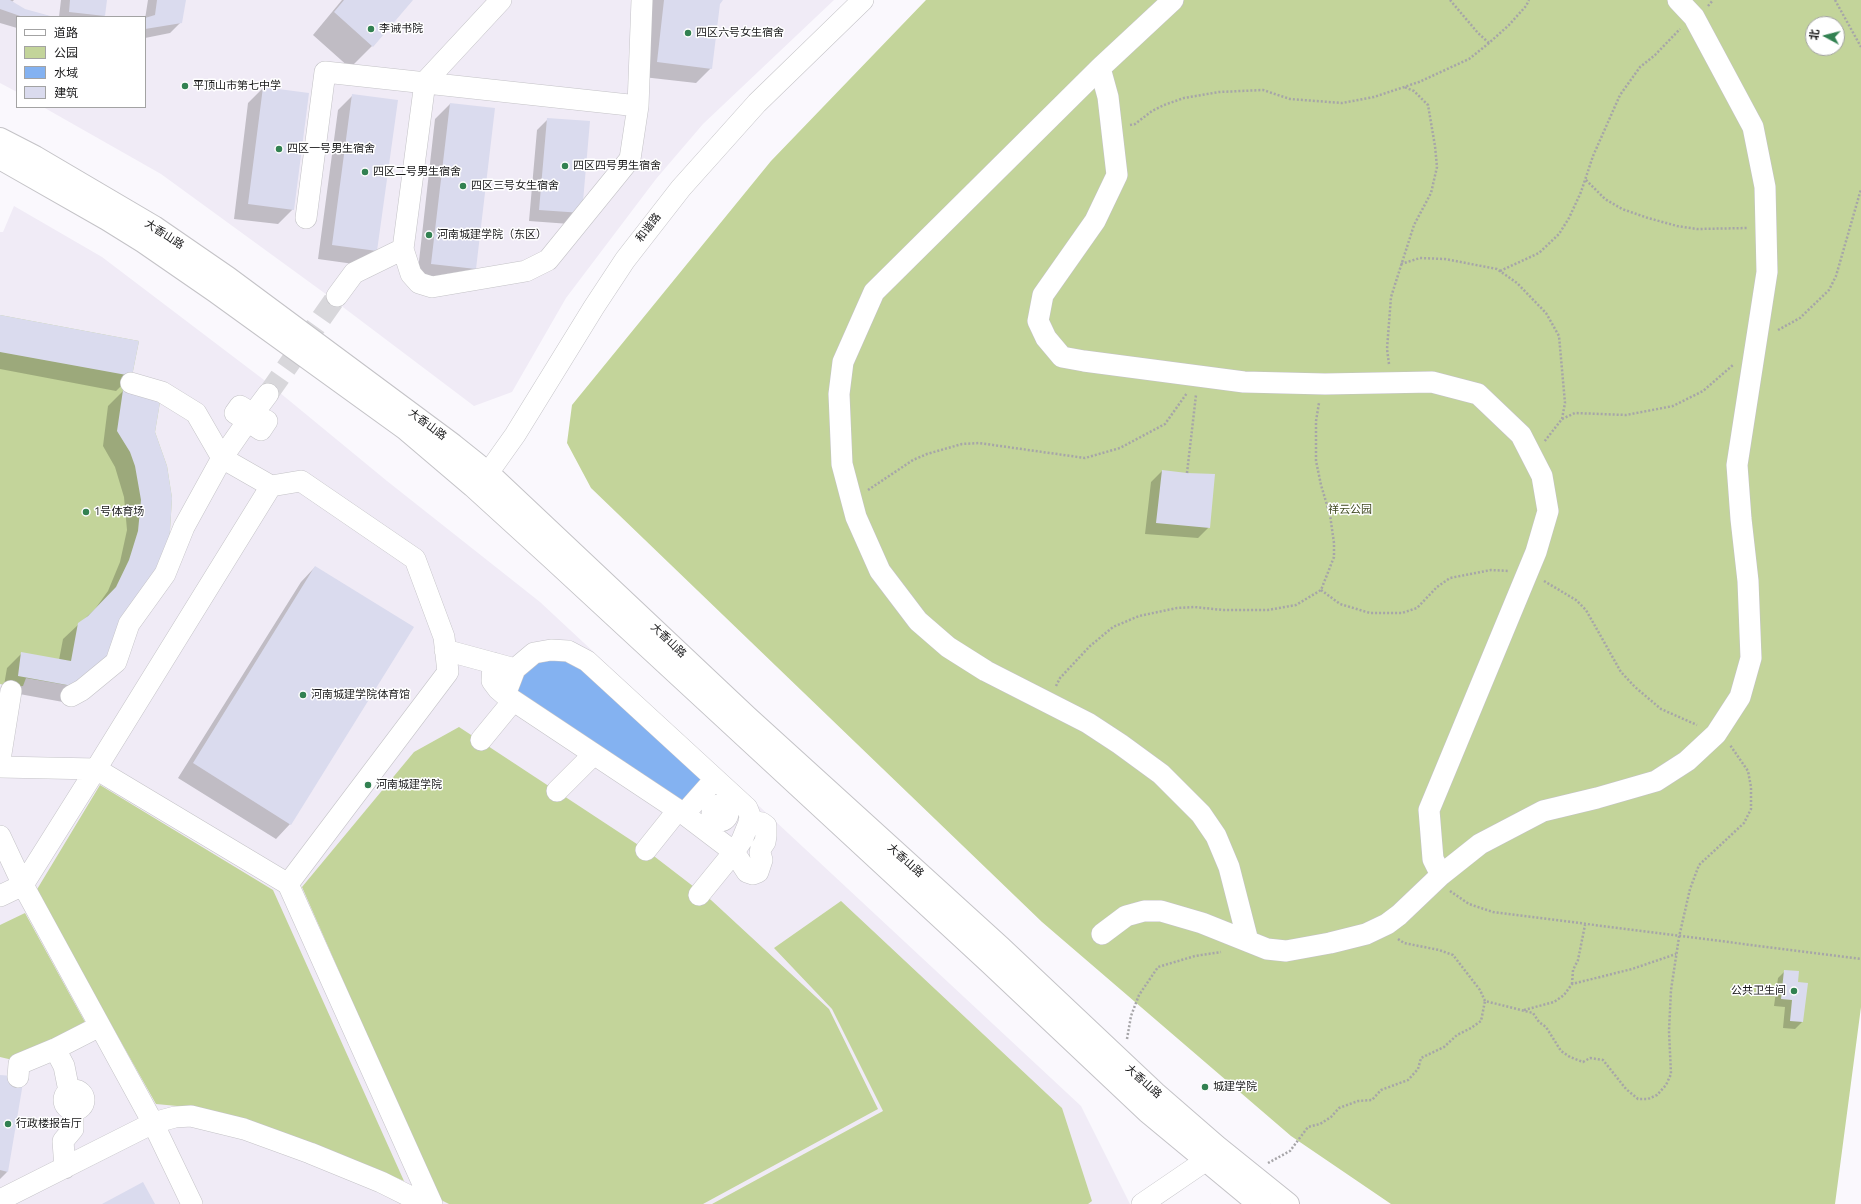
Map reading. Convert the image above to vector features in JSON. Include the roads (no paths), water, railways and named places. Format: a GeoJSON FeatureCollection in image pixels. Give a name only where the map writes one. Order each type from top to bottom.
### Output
{"type":"FeatureCollection","features":[{"type":"Feature","properties":{"kind":"main road","name":"大香山路"},"geometry":{"type":"LineString","coordinates":[[0,140],[34,157],[154,227],[216,270],[441,435],[481,480],[1148,1112],[1211,1154],[1249,1173],[1288,1204]]}},
{"type":"Feature","properties":{"kind":"main road","name":"大香山路"},"geometry":{"type":"LineString","coordinates":[[0,158],[107,219],[215,291],[406,429],[481,480],[747,717],[1000,947],[1122,1063],[1259,1204]]}},
{"type":"Feature","properties":{"kind":"street"},"geometry":{"type":"LineString","coordinates":[[498,1],[425,82],[403,249],[411,274],[418,283],[432,287],[526,272],[548,260],[630,159],[638,106],[642,0]]}},
{"type":"Feature","properties":{"kind":"street","name":"和谐路"},"geometry":{"type":"LineString","coordinates":[[481,480],[515,435],[613,277],[650,226],[681,188],[757,103],[863,0]]}},
{"type":"Feature","properties":{"kind":"street"},"geometry":{"type":"LineString","coordinates":[[1173,0],[1100,68],[874,292],[843,362],[839,394],[842,464],[856,517],[880,571],[918,621],[948,647],[986,671],[1088,723],[1126,748],[1161,774],[1201,814],[1216,836],[1229,867],[1248,941]]}},
{"type":"Feature","properties":{"kind":"street"},"geometry":{"type":"LineString","coordinates":[[1102,934],[1126,916],[1144,910],[1161,911],[1202,923],[1267,949],[1286,951],[1330,943],[1366,934],[1387,924],[1399,915],[1441,875],[1480,844],[1543,811],[1597,798],[1656,781],[1686,761],[1716,734],[1740,697],[1751,658],[1748,581],[1737,465],[1767,272],[1765,187],[1753,127],[1694,17],[1678,0]]}},
{"type":"Feature","properties":{"kind":"street"},"geometry":{"type":"LineString","coordinates":[[1100,68],[1108,97],[1117,175],[1095,221],[1043,295],[1038,321],[1046,338],[1062,357],[1244,382],[1325,384],[1432,382],[1478,394],[1521,435],[1542,476],[1548,511],[1536,552],[1429,810],[1433,859],[1441,875]]}},
{"type":"Feature","properties":{"kind":"street"},"geometry":{"type":"LineString","coordinates":[[306,218],[325,72],[638,106]]}},
{"type":"Feature","properties":{"kind":"street"},"geometry":{"type":"LineString","coordinates":[[337,296],[354,273],[403,249]]}},
{"type":"Feature","properties":{"kind":"street"},"geometry":{"type":"LineString","coordinates":[[131,383],[162,392],[196,412],[222,458],[271,486],[301,481],[415,558],[444,637],[448,672],[288,884]]}},
{"type":"Feature","properties":{"kind":"street"},"geometry":{"type":"LineString","coordinates":[[71,696],[82,690],[116,662],[129,624],[165,574],[184,527],[222,458],[268,394]]}},
{"type":"Feature","properties":{"kind":"street"},"geometry":{"type":"LineString","coordinates":[[0,896],[23,885],[271,486]]}},
{"type":"Feature","properties":{"kind":"street"},"geometry":{"type":"LineString","coordinates":[[446,650],[515,669]]}},
{"type":"Feature","properties":{"kind":"street"},"geometry":{"type":"LineString","coordinates":[[481,740],[509,698],[515,669],[534,653],[551,650],[568,651],[587,661],[715,779],[717,811],[734,852],[747,872],[753,874],[758,872],[762,860],[760,853],[766,836],[766,826],[762,823],[747,826],[717,811],[681,812],[509,698],[498,690],[492,680],[493,663]]}},
{"type":"Feature","properties":{"kind":"street"},"geometry":{"type":"LineString","coordinates":[[0,760],[11,691]]}},
{"type":"Feature","properties":{"kind":"street"},"geometry":{"type":"LineString","coordinates":[[557,791],[594,754]]}},
{"type":"Feature","properties":{"kind":"street"},"geometry":{"type":"LineString","coordinates":[[0,767],[96,769],[288,884],[432,1204]]}},
{"type":"Feature","properties":{"kind":"street"},"geometry":{"type":"LineString","coordinates":[[715,779],[717,811]]}},
{"type":"Feature","properties":{"kind":"street"},"geometry":{"type":"LineString","coordinates":[[646,850],[681,812]]}},
{"type":"Feature","properties":{"kind":"street"},"geometry":{"type":"LineString","coordinates":[[699,894],[734,852],[747,826]]}},
{"type":"Feature","properties":{"kind":"street"},"geometry":{"type":"LineString","coordinates":[[0,836],[23,885],[153,1123],[192,1204]]}},
{"type":"Feature","properties":{"kind":"street"},"geometry":{"type":"LineString","coordinates":[[18,1076],[19,1064],[56,1049],[100,1026]]}},
{"type":"Feature","properties":{"kind":"street"},"geometry":{"type":"LineString","coordinates":[[56,1049],[64,1066],[71,1100],[73,1129],[63,1140],[64,1168]]}},
{"type":"Feature","properties":{"kind":"street"},"geometry":{"type":"LineString","coordinates":[[0,1200],[153,1123],[175,1117],[191,1116],[244,1129],[310,1153],[381,1182],[425,1204]]}},
{"type":"Feature","properties":{"kind":"street"},"geometry":{"type":"LineString","coordinates":[[1142,1204],[1211,1154]]}},
{"type":"Feature","properties":{"kind":"water"},"geometry":{"type":"Polygon","coordinates":[[[544,657],[574,661],[706,779],[685,808],[514,694],[531,662],[544,657]]]}},
{"type":"Feature","properties":{"kind":"tunnel"},"geometry":{"type":"LineString","coordinates":[[268,394],[337,296]]}},
{"type":"Feature","properties":{"kind":"place","name":"李诫书院"},"geometry":{"type":"Point","coordinates":[371,29]}},
{"type":"Feature","properties":{"kind":"place","name":"四区六号女生宿舍"},"geometry":{"type":"Point","coordinates":[688,33]}},
{"type":"Feature","properties":{"kind":"place","name":"平顶山市第七中学"},"geometry":{"type":"Point","coordinates":[185,86]}},
{"type":"Feature","properties":{"kind":"place","name":"四区一号男生宿舍"},"geometry":{"type":"Point","coordinates":[279,149]}},
{"type":"Feature","properties":{"kind":"place","name":"四区四号男生宿舍"},"geometry":{"type":"Point","coordinates":[565,166]}},
{"type":"Feature","properties":{"kind":"place","name":"四区二号男生宿舍"},"geometry":{"type":"Point","coordinates":[365,172]}},
{"type":"Feature","properties":{"kind":"place","name":"四区三号女生宿舍"},"geometry":{"type":"Point","coordinates":[463,186]}},
{"type":"Feature","properties":{"kind":"place","name":"河南城建学院（东区）"},"geometry":{"type":"Point","coordinates":[429,235]}},
{"type":"Feature","properties":{"kind":"place","name":"1号体育场"},"geometry":{"type":"Point","coordinates":[86,512]}},
{"type":"Feature","properties":{"kind":"place","name":"河南城建学院体育馆"},"geometry":{"type":"Point","coordinates":[303,695]}},
{"type":"Feature","properties":{"kind":"place","name":"河南城建学院"},"geometry":{"type":"Point","coordinates":[368,785]}},
{"type":"Feature","properties":{"kind":"place","name":"公共卫生间"},"geometry":{"type":"Point","coordinates":[1794,991]}},
{"type":"Feature","properties":{"kind":"place","name":"城建学院"},"geometry":{"type":"Point","coordinates":[1205,1087]}},
{"type":"Feature","properties":{"kind":"place","name":"行政楼报告厅"},"geometry":{"type":"Point","coordinates":[8,1124]}},
{"type":"Feature","properties":{"kind":"park label","name":"祥云公园"},"geometry":{"type":"Point","coordinates":[1350,510]}}]}
